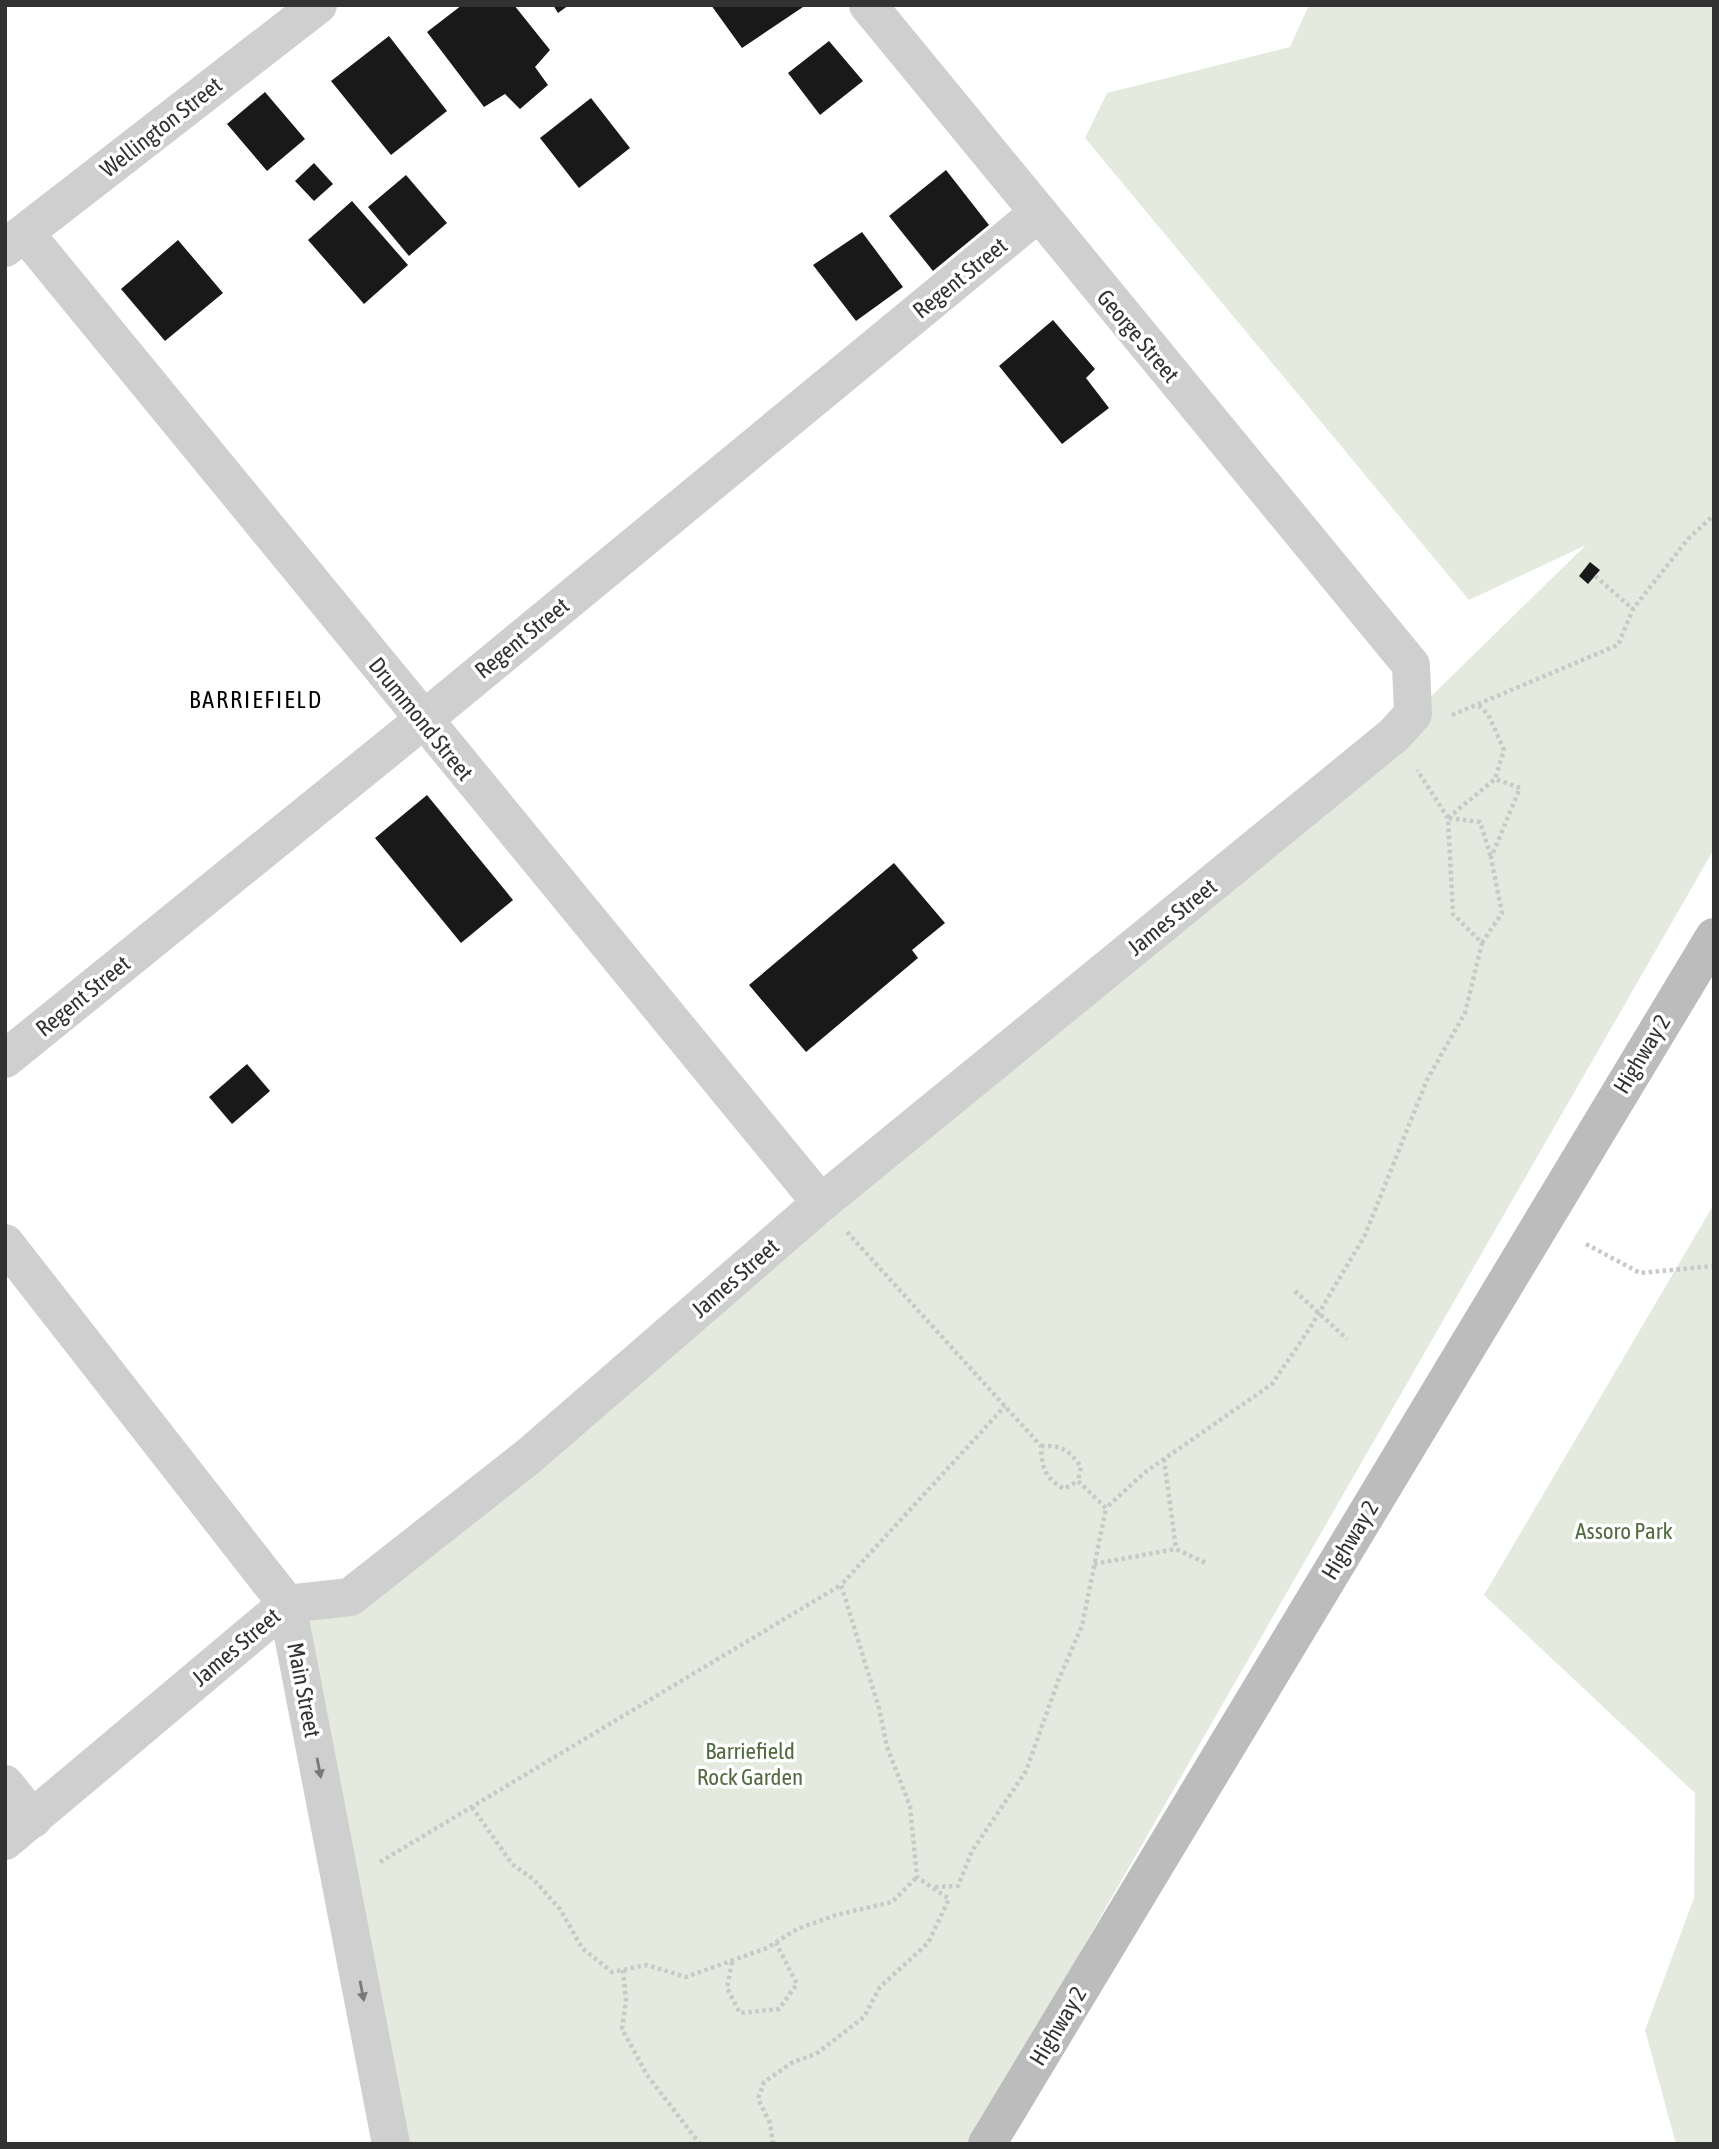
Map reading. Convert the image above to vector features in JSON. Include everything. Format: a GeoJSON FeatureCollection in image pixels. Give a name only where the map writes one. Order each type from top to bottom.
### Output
{"type":"FeatureCollection","features":[{"type":"Feature","properties":{"kind":"main road","name":"Highway 2"},"geometry":{"type":"LineString","coordinates":[[987,2144],[1714,937]]}},
{"type":"Feature","properties":{"kind":"street","name":"Wellington Street"},"geometry":{"type":"LineString","coordinates":[[15,240],[318,5]]}},
{"type":"Feature","properties":{"kind":"street","name":"George Street"},"geometry":{"type":"LineString","coordinates":[[868,5],[1037,214],[1411,665]]}},
{"type":"Feature","properties":{"kind":"street","name":"Regent Street"},"geometry":{"type":"LineString","coordinates":[[5,1059],[422,721],[1037,214]]}},
{"type":"Feature","properties":{"kind":"street","name":"Drummond Street"},"geometry":{"type":"LineString","coordinates":[[15,240],[422,721],[821,1203]]}},
{"type":"Feature","properties":{"kind":"street","name":"James Street"},"geometry":{"type":"LineString","coordinates":[[19,1830],[287,1604],[350,1597],[529,1456],[821,1203],[1394,735],[1413,714],[1411,665]]}},
{"type":"Feature","properties":{"kind":"street","name":"Main Street"},"geometry":{"type":"LineString","coordinates":[[5,1243],[287,1604],[391,2144]]}},
{"type":"Feature","properties":{"kind":"street"},"geometry":{"type":"LineString","coordinates":[[5,1784],[19,1830]]}},
{"type":"Feature","properties":{"kind":"path"},"geometry":{"type":"LineString","coordinates":[[1448,818],[1495,779],[1504,750],[1488,714],[1479,706],[1618,645],[1633,609],[1688,539],[1714,515]]}},
{"type":"Feature","properties":{"kind":"path"},"geometry":{"type":"LineString","coordinates":[[1595,576],[1633,609]]}},
{"type":"Feature","properties":{"kind":"path"},"geometry":{"type":"LineString","coordinates":[[1394,735],[1448,818],[1453,914],[1482,943]]}},
{"type":"Feature","properties":{"kind":"path"},"geometry":{"type":"LineString","coordinates":[[1491,858],[1520,788],[1495,779]]}},
{"type":"Feature","properties":{"kind":"path"},"geometry":{"type":"LineString","coordinates":[[933,1887],[957,1886],[972,1851],[1026,1771],[1082,1626],[1106,1508],[1164,1459],[1272,1384],[1365,1235],[1427,1080],[1465,1013],[1482,943],[1502,913],[1491,858],[1480,822],[1448,818]]}},
{"type":"Feature","properties":{"kind":"path"},"geometry":{"type":"LineString","coordinates":[[821,1203],[1041,1446],[1042,1469],[1051,1481],[1064,1489],[1078,1481],[1081,1467],[1070,1450],[1041,1446]]}},
{"type":"Feature","properties":{"kind":"path"},"geometry":{"type":"LineString","coordinates":[[1586,1244],[1640,1273],[1714,1266]]}},
{"type":"Feature","properties":{"kind":"path"},"geometry":{"type":"LineString","coordinates":[[1295,1291],[1347,1339]]}},
{"type":"Feature","properties":{"kind":"path"},"geometry":{"type":"LineString","coordinates":[[341,1885],[841,1585],[1005,1406]]}},
{"type":"Feature","properties":{"kind":"path"},"geometry":{"type":"LineString","coordinates":[[1164,1459],[1176,1549]]}},
{"type":"Feature","properties":{"kind":"path"},"geometry":{"type":"LineString","coordinates":[[1078,1481],[1106,1508]]}},
{"type":"Feature","properties":{"kind":"path"},"geometry":{"type":"LineString","coordinates":[[1094,1564],[1176,1549],[1208,1563]]}},
{"type":"Feature","properties":{"kind":"path"},"geometry":{"type":"LineString","coordinates":[[472,1807],[512,1864],[533,1879],[560,1909],[582,1948],[612,1972],[647,1965],[686,1977],[776,1943],[797,1928],[836,1915],[892,1902],[916,1877],[910,1806],[887,1747],[879,1708],[841,1585]]}},
{"type":"Feature","properties":{"kind":"path"},"geometry":{"type":"LineString","coordinates":[[773,2144],[771,2123],[758,2099],[764,2082],[793,2062],[816,2054],[864,2017],[880,1987],[928,1943],[949,1899],[916,1877]]}},
{"type":"Feature","properties":{"kind":"path"},"geometry":{"type":"LineString","coordinates":[[732,1961],[727,1988],[740,2014],[779,2009],[796,1984],[776,1943]]}},
{"type":"Feature","properties":{"kind":"path"},"geometry":{"type":"LineString","coordinates":[[623,1969],[626,2000],[622,2029],[647,2075],[700,2144]]}},
{"type":"Feature","properties":{"kind":"green space","name":"Barriefield Rock Garden"},"geometry":{"type":"Polygon","coordinates":[[[1309,5],[1714,5],[1714,849],[970,2144],[391,2144],[287,1604],[350,1597],[1413,714],[1586,545],[1469,600],[1085,138],[1107,93],[1290,47],[1309,5]]]}},
{"type":"Feature","properties":{"kind":"green space","name":"Assoro Park"},"geometry":{"type":"Polygon","coordinates":[[[1714,1204],[1714,2144],[1676,2144],[1645,2030],[1694,1898],[1695,1793],[1484,1595],[1714,1204]]]}},
{"type":"Feature","properties":{"kind":"building"},"geometry":{"type":"Polygon","coordinates":[[[462,5],[514,5],[550,50],[535,67],[548,85],[520,109],[505,94],[484,107],[427,32],[462,5]]]}},
{"type":"Feature","properties":{"kind":"building"},"geometry":{"type":"Polygon","coordinates":[[[553,5],[569,5],[558,13],[553,5]]]}},
{"type":"Feature","properties":{"kind":"building"},"geometry":{"type":"Polygon","coordinates":[[[711,5],[806,5],[742,48],[711,5]]]}},
{"type":"Feature","properties":{"kind":"building"},"geometry":{"type":"Polygon","coordinates":[[[389,36],[447,111],[391,155],[331,81],[389,36]]]}},
{"type":"Feature","properties":{"kind":"building"},"geometry":{"type":"Polygon","coordinates":[[[829,41],[863,81],[820,115],[788,73],[829,41]]]}},
{"type":"Feature","properties":{"kind":"building"},"geometry":{"type":"Polygon","coordinates":[[[265,92],[305,139],[267,171],[227,124],[265,92]]]}},
{"type":"Feature","properties":{"kind":"building"},"geometry":{"type":"Polygon","coordinates":[[[591,98],[630,148],[579,188],[540,138],[591,98]]]}},
{"type":"Feature","properties":{"kind":"building"},"geometry":{"type":"Polygon","coordinates":[[[314,163],[333,184],[314,201],[295,181],[314,163]]]}},
{"type":"Feature","properties":{"kind":"building"},"geometry":{"type":"Polygon","coordinates":[[[946,170],[989,225],[933,271],[889,216],[946,170]]]}},
{"type":"Feature","properties":{"kind":"building"},"geometry":{"type":"Polygon","coordinates":[[[406,175],[447,223],[409,256],[368,207],[406,175]]]}},
{"type":"Feature","properties":{"kind":"building"},"geometry":{"type":"Polygon","coordinates":[[[352,201],[408,265],[364,304],[308,240],[352,201]]]}},
{"type":"Feature","properties":{"kind":"building"},"geometry":{"type":"Polygon","coordinates":[[[862,232],[903,287],[856,321],[813,265],[862,232]]]}},
{"type":"Feature","properties":{"kind":"building"},"geometry":{"type":"Polygon","coordinates":[[[178,240],[223,293],[165,341],[121,289],[178,240]]]}},
{"type":"Feature","properties":{"kind":"building"},"geometry":{"type":"Polygon","coordinates":[[[1053,320],[1095,369],[1086,378],[1109,408],[1062,444],[999,366],[1053,320]]]}},
{"type":"Feature","properties":{"kind":"building"},"geometry":{"type":"Polygon","coordinates":[[[1590,562],[1600,570],[1588,584],[1579,576],[1590,562]]]}},
{"type":"Feature","properties":{"kind":"building"},"geometry":{"type":"Polygon","coordinates":[[[427,795],[513,900],[461,943],[375,838],[427,795]]]}},
{"type":"Feature","properties":{"kind":"building"},"geometry":{"type":"Polygon","coordinates":[[[894,863],[945,923],[912,950],[918,958],[806,1052],[749,985],[894,863]]]}},
{"type":"Feature","properties":{"kind":"building"},"geometry":{"type":"Polygon","coordinates":[[[247,1064],[270,1091],[232,1124],[209,1097],[247,1064]]]}},
{"type":"Feature","properties":{"kind":"district","name":"BARRIEFIELD"},"geometry":{"type":"Point","coordinates":[256,700]}}]}
